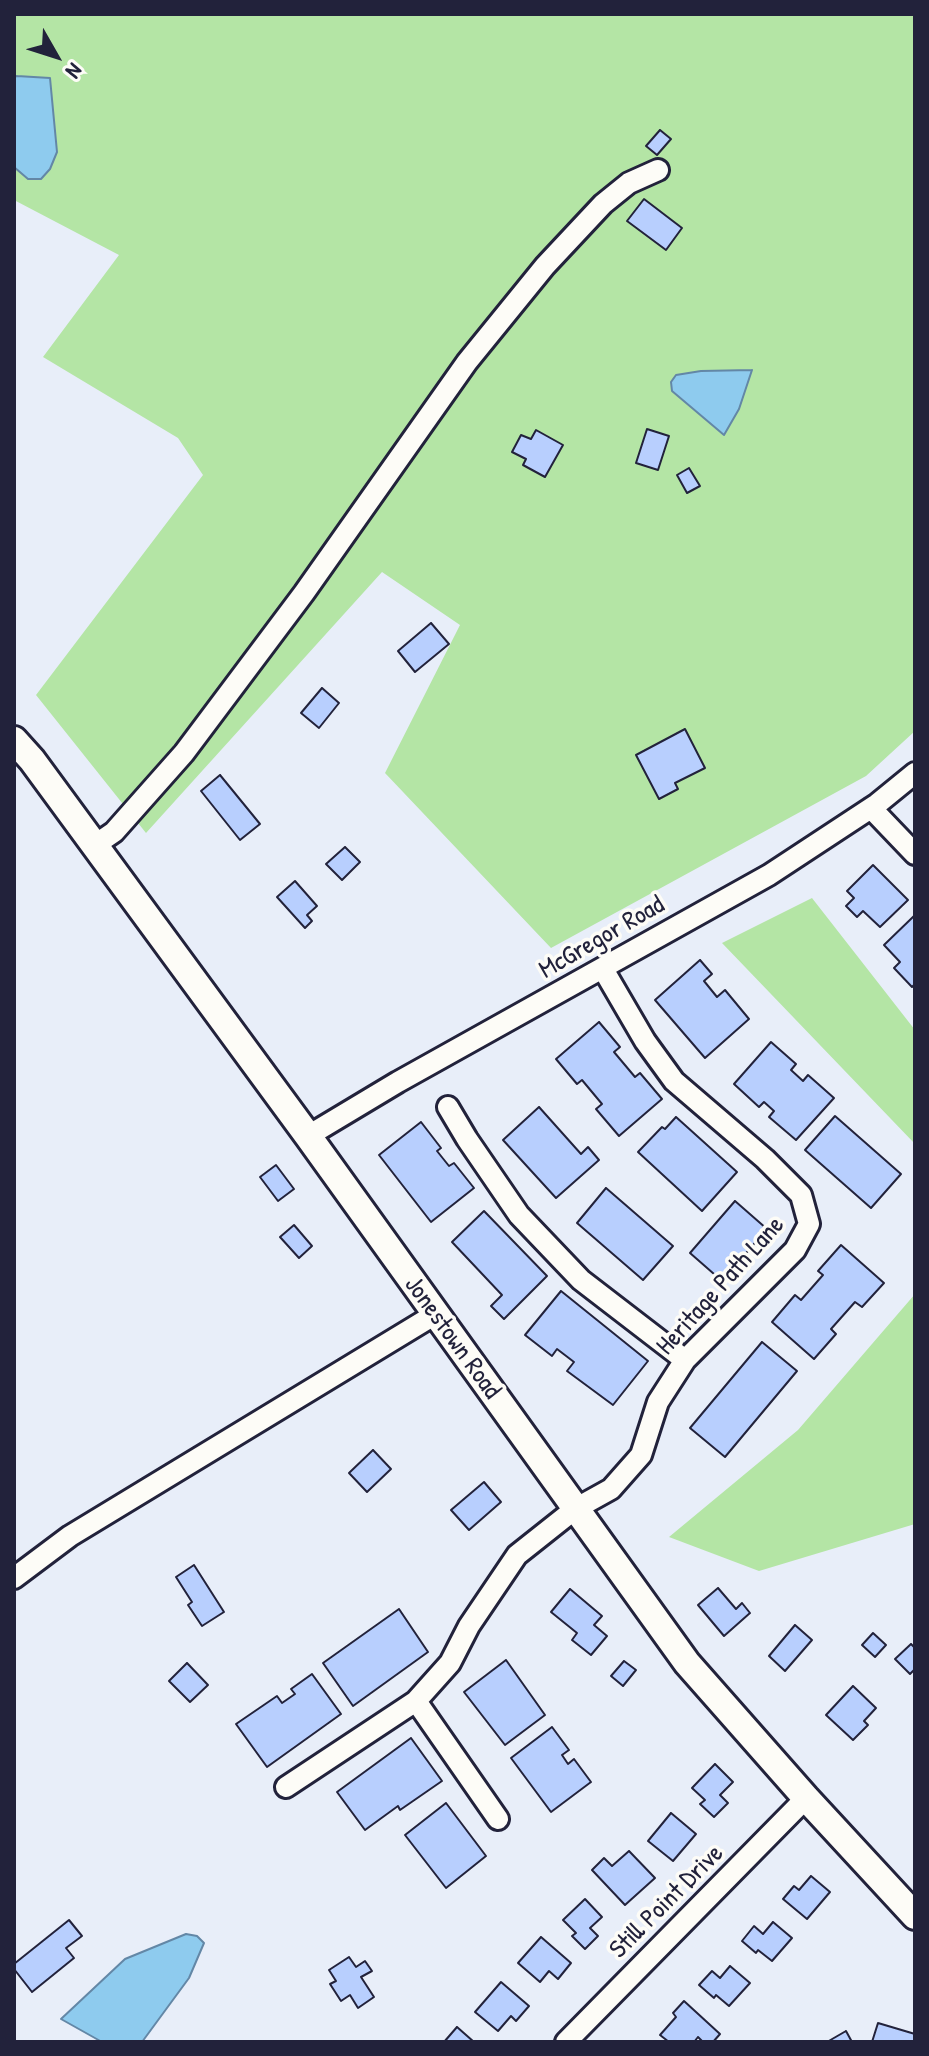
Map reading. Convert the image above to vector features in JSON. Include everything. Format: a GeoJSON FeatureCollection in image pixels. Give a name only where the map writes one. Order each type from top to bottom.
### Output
{"type":"FeatureCollection","features":[{"type":"Feature","properties":{"kind":"main road","name":"Jonestown Road"},"geometry":{"type":"LineString","coordinates":[[14,740],[32,760],[308,1136],[687,1663],[915,1916]]}},
{"type":"Feature","properties":{"kind":"street"},"geometry":{"type":"LineString","coordinates":[[95,845],[114,832],[184,753],[313,580],[467,362],[545,266],[603,204],[629,183],[658,170]]}},
{"type":"Feature","properties":{"kind":"street","name":"McGregor Road"},"geometry":{"type":"LineString","coordinates":[[308,1136],[398,1082],[769,875],[871,808],[915,773]]}},
{"type":"Feature","properties":{"kind":"street"},"geometry":{"type":"LineString","coordinates":[[871,808],[915,854]]}},
{"type":"Feature","properties":{"kind":"street","name":"Heritage Path Lane"},"geometry":{"type":"LineString","coordinates":[[286,1787],[416,1701],[450,1663],[469,1626],[517,1555],[575,1509],[611,1489],[641,1455],[658,1402],[685,1360],[795,1250],[809,1224],[801,1195],[765,1159],[674,1081],[645,1041],[603,969]]}},
{"type":"Feature","properties":{"kind":"street"},"geometry":{"type":"LineString","coordinates":[[448,1107],[519,1215],[581,1280],[685,1360]]}},
{"type":"Feature","properties":{"kind":"street"},"geometry":{"type":"LineString","coordinates":[[14,1578],[70,1536],[434,1315]]}},
{"type":"Feature","properties":{"kind":"street"},"geometry":{"type":"LineString","coordinates":[[416,1701],[498,1819]]}},
{"type":"Feature","properties":{"kind":"street","name":"Still Point Drive"},"geometry":{"type":"LineString","coordinates":[[566,2042],[806,1798]]}},
{"type":"Feature","properties":{"kind":"green space"},"geometry":{"type":"Polygon","coordinates":[[[14,14],[915,14],[915,731],[866,776],[551,948],[385,773],[460,625],[382,572],[146,833],[36,695],[203,475],[178,438],[43,357],[119,255],[14,200],[14,14]]]}},
{"type":"Feature","properties":{"kind":"green space"},"geometry":{"type":"Polygon","coordinates":[[[812,898],[915,1030],[915,1144],[722,943],[812,898]]]}},
{"type":"Feature","properties":{"kind":"green space"},"geometry":{"type":"Polygon","coordinates":[[[915,1294],[915,1524],[759,1571],[669,1537],[798,1430],[915,1294]]]}},
{"type":"Feature","properties":{"kind":"water"},"geometry":{"type":"Polygon","coordinates":[[[14,77],[50,78],[57,152],[50,169],[41,179],[28,179],[14,167],[14,77]]]}},
{"type":"Feature","properties":{"kind":"water"},"geometry":{"type":"Polygon","coordinates":[[[752,370],[739,409],[724,435],[672,391],[671,382],[676,375],[752,370]]]}},
{"type":"Feature","properties":{"kind":"water"},"geometry":{"type":"Polygon","coordinates":[[[186,1934],[197,1936],[204,1943],[189,1978],[142,2042],[102,2042],[61,2019],[125,1959],[186,1934]]]}},
{"type":"Feature","properties":{"kind":"building"},"geometry":{"type":"Polygon","coordinates":[[[660,130],[671,139],[657,155],[646,146],[660,130]]]}},
{"type":"Feature","properties":{"kind":"building"},"geometry":{"type":"Polygon","coordinates":[[[644,199],[682,228],[666,250],[627,221],[644,199]]]}},
{"type":"Feature","properties":{"kind":"building"},"geometry":{"type":"Polygon","coordinates":[[[647,429],[669,436],[658,470],[636,463],[647,429]]]}},
{"type":"Feature","properties":{"kind":"building"},"geometry":{"type":"Polygon","coordinates":[[[536,430],[563,445],[545,477],[523,465],[526,459],[512,452],[521,435],[531,439],[536,430]]]}},
{"type":"Feature","properties":{"kind":"building"},"geometry":{"type":"Polygon","coordinates":[[[689,468],[700,486],[687,493],[677,475],[689,468]]]}},
{"type":"Feature","properties":{"kind":"building"},"geometry":{"type":"Polygon","coordinates":[[[431,623],[449,644],[415,672],[398,651],[431,623]]]}},
{"type":"Feature","properties":{"kind":"building"},"geometry":{"type":"Polygon","coordinates":[[[322,688],[339,703],[319,728],[301,713],[322,688]]]}},
{"type":"Feature","properties":{"kind":"building"},"geometry":{"type":"Polygon","coordinates":[[[685,729],[705,768],[675,783],[678,789],[659,799],[636,755],[685,729]]]}},
{"type":"Feature","properties":{"kind":"building"},"geometry":{"type":"Polygon","coordinates":[[[220,775],[260,824],[240,840],[201,791],[220,775]]]}},
{"type":"Feature","properties":{"kind":"building"},"geometry":{"type":"Polygon","coordinates":[[[345,847],[360,862],[342,880],[326,864],[345,847]]]}},
{"type":"Feature","properties":{"kind":"building"},"geometry":{"type":"Polygon","coordinates":[[[873,865],[908,900],[880,927],[863,911],[857,917],[846,906],[854,898],[847,891],[873,865]]]}},
{"type":"Feature","properties":{"kind":"building"},"geometry":{"type":"Polygon","coordinates":[[[295,881],[317,906],[307,915],[312,921],[305,928],[277,897],[295,881]]]}},
{"type":"Feature","properties":{"kind":"building"},"geometry":{"type":"Polygon","coordinates":[[[915,915],[915,984],[912,987],[894,968],[900,962],[884,945],[915,915]]]}},
{"type":"Feature","properties":{"kind":"building"},"geometry":{"type":"Polygon","coordinates":[[[700,960],[712,974],[704,981],[717,997],[725,990],[749,1019],[705,1058],[655,1000],[700,960]]]}},
{"type":"Feature","properties":{"kind":"building"},"geometry":{"type":"Polygon","coordinates":[[[599,1022],[620,1047],[614,1052],[635,1077],[640,1073],[662,1099],[619,1136],[596,1109],[602,1104],[582,1080],[577,1084],[556,1059],[599,1022]]]}},
{"type":"Feature","properties":{"kind":"building"},"geometry":{"type":"Polygon","coordinates":[[[771,1042],[796,1064],[791,1070],[803,1081],[808,1075],[834,1098],[796,1140],[769,1117],[774,1111],[764,1102],[759,1107],[734,1084],[771,1042]]]}},
{"type":"Feature","properties":{"kind":"building"},"geometry":{"type":"Polygon","coordinates":[[[539,1107],[581,1154],[588,1147],[599,1160],[556,1198],[503,1140],[539,1107]]]}},
{"type":"Feature","properties":{"kind":"building"},"geometry":{"type":"Polygon","coordinates":[[[835,1116],[901,1174],[871,1208],[805,1150],[835,1116]]]}},
{"type":"Feature","properties":{"kind":"building"},"geometry":{"type":"Polygon","coordinates":[[[676,1117],[737,1172],[702,1211],[638,1152],[676,1117]]]}},
{"type":"Feature","properties":{"kind":"building"},"geometry":{"type":"Polygon","coordinates":[[[421,1122],[441,1148],[437,1151],[449,1166],[454,1163],[474,1188],[431,1222],[379,1155],[421,1122]]]}},
{"type":"Feature","properties":{"kind":"building"},"geometry":{"type":"Polygon","coordinates":[[[276,1165],[294,1189],[278,1201],[260,1177],[276,1165]]]}},
{"type":"Feature","properties":{"kind":"building"},"geometry":{"type":"Polygon","coordinates":[[[606,1188],[673,1246],[643,1280],[577,1223],[606,1188]]]}},
{"type":"Feature","properties":{"kind":"building"},"geometry":{"type":"Polygon","coordinates":[[[735,1201],[767,1229],[722,1281],[690,1253],[735,1201]]]}},
{"type":"Feature","properties":{"kind":"building"},"geometry":{"type":"Polygon","coordinates":[[[484,1211],[547,1276],[504,1319],[491,1306],[502,1295],[452,1242],[484,1211]]]}},
{"type":"Feature","properties":{"kind":"building"},"geometry":{"type":"Polygon","coordinates":[[[294,1225],[312,1246],[299,1258],[280,1237],[294,1225]]]}},
{"type":"Feature","properties":{"kind":"building"},"geometry":{"type":"Polygon","coordinates":[[[841,1245],[884,1283],[862,1307],[855,1302],[831,1329],[836,1334],[814,1359],[772,1322],[795,1295],[801,1300],[823,1275],[818,1271],[841,1245]]]}},
{"type":"Feature","properties":{"kind":"building"},"geometry":{"type":"Polygon","coordinates":[[[561,1291],[648,1361],[613,1405],[567,1371],[574,1362],[557,1349],[552,1356],[525,1335],[561,1291]]]}},
{"type":"Feature","properties":{"kind":"building"},"geometry":{"type":"Polygon","coordinates":[[[762,1342],[797,1371],[725,1457],[690,1428],[762,1342]]]}},
{"type":"Feature","properties":{"kind":"building"},"geometry":{"type":"Polygon","coordinates":[[[373,1450],[391,1469],[367,1492],[349,1473],[373,1450]]]}},
{"type":"Feature","properties":{"kind":"building"},"geometry":{"type":"Polygon","coordinates":[[[484,1482],[501,1502],[469,1530],[451,1510],[484,1482]]]}},
{"type":"Feature","properties":{"kind":"building"},"geometry":{"type":"Polygon","coordinates":[[[194,1565],[224,1612],[202,1626],[188,1605],[192,1602],[176,1577],[194,1565]]]}},
{"type":"Feature","properties":{"kind":"building"},"geometry":{"type":"Polygon","coordinates":[[[718,1588],[736,1609],[742,1603],[750,1613],[724,1636],[698,1605],[718,1588]]]}},
{"type":"Feature","properties":{"kind":"building"},"geometry":{"type":"Polygon","coordinates":[[[570,1589],[602,1616],[594,1625],[607,1636],[591,1655],[572,1640],[577,1633],[551,1612],[570,1589]]]}},
{"type":"Feature","properties":{"kind":"building"},"geometry":{"type":"Polygon","coordinates":[[[399,1609],[428,1652],[353,1706],[323,1663],[399,1609]]]}},
{"type":"Feature","properties":{"kind":"building"},"geometry":{"type":"Polygon","coordinates":[[[795,1625],[812,1640],[785,1671],[769,1656],[795,1625]]]}},
{"type":"Feature","properties":{"kind":"building"},"geometry":{"type":"Polygon","coordinates":[[[873,1633],[886,1645],[875,1657],[862,1645],[873,1633]]]}},
{"type":"Feature","properties":{"kind":"building"},"geometry":{"type":"Polygon","coordinates":[[[911,1644],[915,1648],[915,1669],[910,1674],[895,1659],[911,1644]]]}},
{"type":"Feature","properties":{"kind":"building"},"geometry":{"type":"Polygon","coordinates":[[[506,1660],[545,1715],[505,1745],[464,1692],[506,1660]]]}},
{"type":"Feature","properties":{"kind":"building"},"geometry":{"type":"Polygon","coordinates":[[[624,1661],[636,1670],[623,1686],[611,1676],[624,1661]]]}},
{"type":"Feature","properties":{"kind":"building"},"geometry":{"type":"Polygon","coordinates":[[[187,1663],[208,1685],[190,1702],[169,1681],[187,1663]]]}},
{"type":"Feature","properties":{"kind":"building"},"geometry":{"type":"Polygon","coordinates":[[[312,1674],[341,1714],[267,1767],[236,1724],[277,1696],[282,1703],[295,1694],[291,1689],[312,1674]]]}},
{"type":"Feature","properties":{"kind":"building"},"geometry":{"type":"Polygon","coordinates":[[[853,1686],[876,1708],[864,1721],[868,1725],[853,1740],[826,1715],[853,1686]]]}},
{"type":"Feature","properties":{"kind":"building"},"geometry":{"type":"Polygon","coordinates":[[[552,1727],[569,1750],[562,1755],[568,1764],[574,1759],[591,1782],[551,1812],[511,1758],[552,1727]]]}},
{"type":"Feature","properties":{"kind":"building"},"geometry":{"type":"Polygon","coordinates":[[[411,1738],[442,1781],[400,1810],[398,1806],[365,1830],[337,1792],[411,1738]]]}},
{"type":"Feature","properties":{"kind":"building"},"geometry":{"type":"Polygon","coordinates":[[[715,1764],[733,1782],[720,1795],[728,1803],[714,1817],[700,1804],[705,1800],[692,1788],[715,1764]]]}},
{"type":"Feature","properties":{"kind":"building"},"geometry":{"type":"Polygon","coordinates":[[[446,1803],[486,1856],[446,1888],[405,1835],[446,1803]]]}},
{"type":"Feature","properties":{"kind":"building"},"geometry":{"type":"Polygon","coordinates":[[[671,1813],[696,1834],[673,1861],[648,1841],[671,1813]]]}},
{"type":"Feature","properties":{"kind":"building"},"geometry":{"type":"Polygon","coordinates":[[[629,1851],[655,1878],[625,1905],[592,1870],[604,1858],[612,1866],[629,1851]]]}},
{"type":"Feature","properties":{"kind":"building"},"geometry":{"type":"Polygon","coordinates":[[[811,1876],[830,1892],[807,1919],[783,1899],[794,1886],[799,1890],[811,1876]]]}},
{"type":"Feature","properties":{"kind":"building"},"geometry":{"type":"Polygon","coordinates":[[[585,1899],[602,1917],[590,1928],[598,1936],[585,1949],[572,1936],[576,1933],[563,1920],[585,1899]]]}},
{"type":"Feature","properties":{"kind":"building"},"geometry":{"type":"Polygon","coordinates":[[[69,1920],[82,1936],[66,1948],[74,1958],[32,1992],[14,1969],[14,1964],[69,1920]]]}},
{"type":"Feature","properties":{"kind":"building"},"geometry":{"type":"Polygon","coordinates":[[[773,1922],[792,1938],[772,1961],[742,1941],[754,1926],[763,1934],[773,1922]]]}},
{"type":"Feature","properties":{"kind":"building"},"geometry":{"type":"Polygon","coordinates":[[[541,1937],[571,1963],[558,1979],[549,1971],[540,1982],[518,1963],[541,1937]]]}},
{"type":"Feature","properties":{"kind":"building"},"geometry":{"type":"Polygon","coordinates":[[[349,1957],[356,1967],[365,1961],[372,1971],[361,1977],[374,1997],[358,2008],[350,1995],[341,2001],[330,1984],[336,1981],[329,1970],[349,1957]]]}},
{"type":"Feature","properties":{"kind":"building"},"geometry":{"type":"Polygon","coordinates":[[[730,1966],[750,1983],[729,2006],[699,1985],[712,1971],[720,1978],[730,1966]]]}},
{"type":"Feature","properties":{"kind":"building"},"geometry":{"type":"Polygon","coordinates":[[[501,1982],[529,2006],[516,2021],[511,2016],[498,2031],[475,2012],[501,1982]]]}},
{"type":"Feature","properties":{"kind":"building"},"geometry":{"type":"Polygon","coordinates":[[[684,2001],[720,2034],[713,2042],[703,2042],[698,2037],[694,2042],[669,2042],[660,2035],[676,2017],[673,2013],[684,2001]]]}},
{"type":"Feature","properties":{"kind":"building"},"geometry":{"type":"Polygon","coordinates":[[[878,2023],[915,2034],[915,2042],[872,2042],[878,2023]]]}},
{"type":"Feature","properties":{"kind":"building"},"geometry":{"type":"Polygon","coordinates":[[[457,2027],[474,2042],[444,2042],[457,2027]]]}},
{"type":"Feature","properties":{"kind":"building"},"geometry":{"type":"Polygon","coordinates":[[[846,2031],[852,2042],[827,2042],[846,2031]]]}}]}
